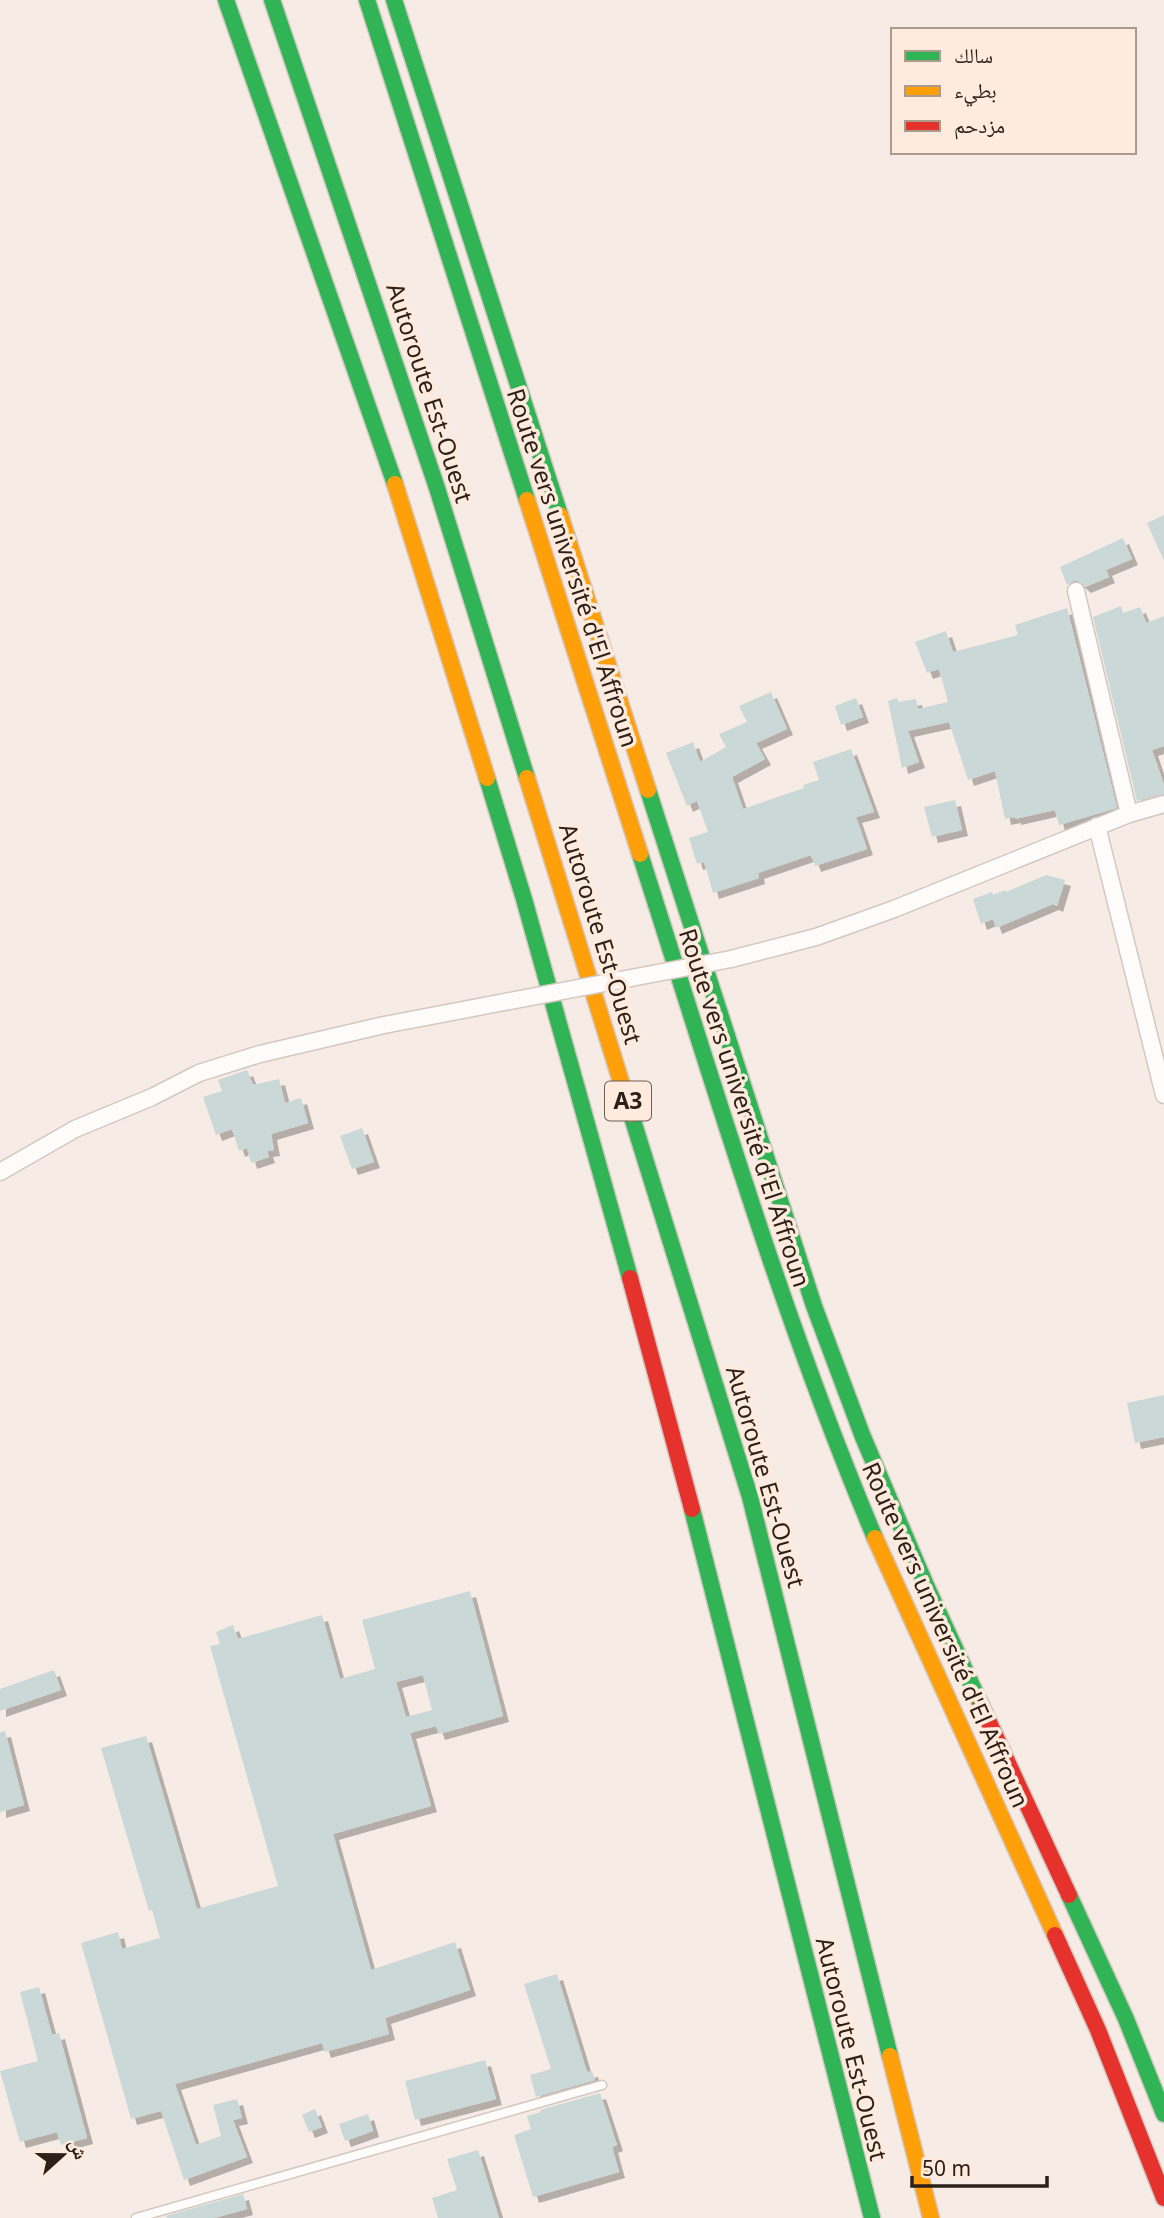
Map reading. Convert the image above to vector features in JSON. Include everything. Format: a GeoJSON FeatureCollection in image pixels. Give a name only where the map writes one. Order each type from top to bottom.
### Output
{"type":"FeatureCollection","features":[{"type":"Feature","properties":{"kind":"main road","name":"Autoroute Est-Ouest"},"geometry":{"type":"LineString","coordinates":[[226,0],[401,501],[524,899],[666,1406],[772,1833],[872,2218]]}},
{"type":"Feature","properties":{"kind":"main road","name":"Autoroute Est-Ouest"},"geometry":{"type":"LineString","coordinates":[[272,0],[437,488],[750,1497],[931,2218]]}},
{"type":"Feature","properties":{"kind":"main road","name":"Route vers université d'El Affroun"},"geometry":{"type":"LineString","coordinates":[[367,0],[790,1322],[836,1446],[899,1596],[1098,2030],[1164,2198]]}},
{"type":"Feature","properties":{"kind":"main road","name":"Route vers université d'El Affroun"},"geometry":{"type":"LineString","coordinates":[[394,0],[819,1318],[863,1437],[925,1583],[1126,2019],[1164,2114]]}},
{"type":"Feature","properties":{"kind":"street"},"geometry":{"type":"LineString","coordinates":[[1076,591],[1129,814]]}},
{"type":"Feature","properties":{"kind":"street"},"geometry":{"type":"LineString","coordinates":[[0,1172],[75,1129],[152,1097],[199,1073],[260,1054],[384,1025],[731,958],[816,937],[894,909],[1097,826],[1164,804]]}},
{"type":"Feature","properties":{"kind":"street"},"geometry":{"type":"LineString","coordinates":[[1097,826],[1164,1095]]}},
{"type":"Feature","properties":{"kind":"lane"},"geometry":{"type":"LineString","coordinates":[[136,2218],[601,2085]]}},
{"type":"Feature","properties":{"kind":"building"},"geometry":{"type":"Polygon","coordinates":[[[1164,515],[1164,561],[1147,523],[1164,515]]]}},
{"type":"Feature","properties":{"kind":"building"},"geometry":{"type":"Polygon","coordinates":[[[1123,538],[1132,559],[1106,570],[1109,577],[1085,587],[1078,581],[1067,585],[1060,567],[1123,538]]]}},
{"type":"Feature","properties":{"kind":"building"},"geometry":{"type":"Polygon","coordinates":[[[1121,606],[1123,613],[1140,607],[1146,623],[1164,616],[1164,746],[1152,750],[1164,785],[1164,794],[1137,801],[1093,617],[1121,606]]]}},
{"type":"Feature","properties":{"kind":"building"},"geometry":{"type":"Polygon","coordinates":[[[1067,608],[1117,808],[1059,825],[1055,810],[1005,819],[995,771],[968,780],[949,722],[908,731],[919,762],[902,768],[888,701],[897,698],[898,702],[916,699],[918,709],[948,702],[939,669],[927,673],[915,642],[946,631],[953,652],[1018,635],[1015,625],[1067,608]]]}},
{"type":"Feature","properties":{"kind":"building"},"geometry":{"type":"Polygon","coordinates":[[[771,692],[787,729],[756,743],[765,759],[732,777],[743,809],[804,788],[803,785],[819,780],[813,762],[851,749],[874,812],[856,817],[867,849],[815,866],[811,855],[758,873],[759,878],[713,893],[704,862],[697,864],[689,838],[708,832],[697,801],[687,806],[666,753],[693,742],[700,762],[726,747],[719,734],[747,722],[739,706],[771,692]]]}},
{"type":"Feature","properties":{"kind":"building"},"geometry":{"type":"Polygon","coordinates":[[[856,698],[863,717],[841,725],[835,706],[856,698]]]}},
{"type":"Feature","properties":{"kind":"building"},"geometry":{"type":"Polygon","coordinates":[[[955,800],[962,830],[932,837],[924,807],[955,800]]]}},
{"type":"Feature","properties":{"kind":"building"},"geometry":{"type":"Polygon","coordinates":[[[1046,875],[1065,880],[1057,906],[1053,904],[996,928],[993,919],[981,924],[973,899],[992,892],[993,895],[1006,892],[1046,875]]]}},
{"type":"Feature","properties":{"kind":"building"},"geometry":{"type":"Polygon","coordinates":[[[247,1070],[253,1085],[279,1079],[285,1103],[301,1098],[308,1123],[271,1134],[274,1150],[267,1151],[269,1157],[251,1163],[247,1148],[239,1151],[232,1129],[216,1135],[203,1097],[222,1091],[218,1080],[247,1070]]]}},
{"type":"Feature","properties":{"kind":"building"},"geometry":{"type":"Polygon","coordinates":[[[362,1128],[374,1162],[352,1169],[340,1136],[362,1128]]]}},
{"type":"Feature","properties":{"kind":"building"},"geometry":{"type":"Polygon","coordinates":[[[1164,1395],[1164,1437],[1135,1443],[1127,1403],[1164,1395]]]}},
{"type":"Feature","properties":{"kind":"building"},"geometry":{"type":"Polygon","coordinates":[[[470,1591],[503,1716],[439,1734],[436,1726],[410,1733],[431,1806],[333,1834],[371,1970],[455,1942],[470,1990],[385,2018],[389,2034],[325,2052],[322,2043],[175,2084],[196,2145],[221,2136],[213,2105],[237,2099],[242,2118],[233,2120],[247,2157],[184,2180],[161,2111],[131,2119],[81,1943],[118,1932],[122,1949],[160,1938],[152,1910],[149,1911],[101,1748],[146,1736],[197,1909],[278,1886],[210,1646],[220,1644],[216,1632],[233,1625],[238,1639],[322,1615],[340,1679],[375,1669],[362,1620],[470,1591]],[[423,1675],[396,1682],[406,1717],[432,1710],[423,1675]]]}},
{"type":"Feature","properties":{"kind":"building"},"geometry":{"type":"Polygon","coordinates":[[[54,1670],[61,1690],[0,1711],[0,1689],[54,1670]]]}},
{"type":"Feature","properties":{"kind":"building"},"geometry":{"type":"Polygon","coordinates":[[[5,1731],[24,1805],[0,1812],[0,1732],[5,1731]]]}},
{"type":"Feature","properties":{"kind":"building"},"geometry":{"type":"Polygon","coordinates":[[[557,1974],[587,2072],[592,2071],[595,2080],[536,2097],[530,2075],[551,2069],[524,1984],[557,1974]]]}},
{"type":"Feature","properties":{"kind":"building"},"geometry":{"type":"Polygon","coordinates":[[[39,1987],[52,2035],[59,2033],[87,2138],[61,2145],[57,2132],[20,2142],[0,2071],[38,2061],[20,1992],[39,1987]]]}},
{"type":"Feature","properties":{"kind":"building"},"geometry":{"type":"Polygon","coordinates":[[[485,2060],[496,2099],[415,2120],[405,2081],[485,2060]]]}},
{"type":"Feature","properties":{"kind":"building"},"geometry":{"type":"Polygon","coordinates":[[[600,2093],[617,2145],[612,2147],[619,2172],[533,2197],[514,2135],[531,2129],[527,2116],[600,2093]]]}},
{"type":"Feature","properties":{"kind":"building"},"geometry":{"type":"Polygon","coordinates":[[[315,2109],[322,2127],[309,2132],[302,2115],[315,2109]]]}},
{"type":"Feature","properties":{"kind":"building"},"geometry":{"type":"Polygon","coordinates":[[[368,2114],[373,2131],[345,2141],[339,2124],[368,2114]]]}},
{"type":"Feature","properties":{"kind":"building"},"geometry":{"type":"Polygon","coordinates":[[[478,2150],[499,2218],[438,2218],[432,2198],[457,2190],[447,2159],[478,2150]]]}},
{"type":"Feature","properties":{"kind":"building"},"geometry":{"type":"Polygon","coordinates":[[[243,2194],[247,2209],[214,2218],[166,2216],[243,2194]]]}},
{"type":"Feature","properties":{"kind":"traffic: fast"},"geometry":{"type":"LineString","coordinates":[[226,0],[395,484]]}},
{"type":"Feature","properties":{"kind":"traffic: fast"},"geometry":{"type":"LineString","coordinates":[[272,0],[437,488],[527,778]]}},
{"type":"Feature","properties":{"kind":"traffic: fast"},"geometry":{"type":"LineString","coordinates":[[367,0],[527,500]]}},
{"type":"Feature","properties":{"kind":"traffic: fast"},"geometry":{"type":"LineString","coordinates":[[394,0],[560,515]]}},
{"type":"Feature","properties":{"kind":"traffic: fast"},"geometry":{"type":"LineString","coordinates":[[487,778],[524,899],[630,1278]]}},
{"type":"Feature","properties":{"kind":"traffic: fast"},"geometry":{"type":"LineString","coordinates":[[648,790],[814,1306],[863,1437],[981,1705]]}},
{"type":"Feature","properties":{"kind":"traffic: fast"},"geometry":{"type":"LineString","coordinates":[[640,854],[779,1284],[841,1454],[875,1538]]}},
{"type":"Feature","properties":{"kind":"traffic: fast"},"geometry":{"type":"LineString","coordinates":[[631,1114],[750,1497],[890,2056]]}},
{"type":"Feature","properties":{"kind":"traffic: fast"},"geometry":{"type":"LineString","coordinates":[[692,1509],[872,2218]]}},
{"type":"Feature","properties":{"kind":"traffic: fast"},"geometry":{"type":"LineString","coordinates":[[1069,1895],[1126,2019],[1164,2114]]}},
{"type":"Feature","properties":{"kind":"traffic: slow"},"geometry":{"type":"LineString","coordinates":[[395,484],[487,778]]}},
{"type":"Feature","properties":{"kind":"traffic: slow"},"geometry":{"type":"LineString","coordinates":[[527,500],[640,854]]}},
{"type":"Feature","properties":{"kind":"traffic: slow"},"geometry":{"type":"LineString","coordinates":[[560,515],[648,790]]}},
{"type":"Feature","properties":{"kind":"traffic: slow"},"geometry":{"type":"LineString","coordinates":[[527,778],[631,1114]]}},
{"type":"Feature","properties":{"kind":"traffic: slow"},"geometry":{"type":"LineString","coordinates":[[875,1538],[1055,1935]]}},
{"type":"Feature","properties":{"kind":"traffic: slow"},"geometry":{"type":"LineString","coordinates":[[890,2056],[931,2218]]}},
{"type":"Feature","properties":{"kind":"traffic: jam"},"geometry":{"type":"LineString","coordinates":[[630,1278],[692,1509]]}},
{"type":"Feature","properties":{"kind":"traffic: jam"},"geometry":{"type":"LineString","coordinates":[[981,1705],[1069,1895]]}},
{"type":"Feature","properties":{"kind":"traffic: jam"},"geometry":{"type":"LineString","coordinates":[[1055,1935],[1098,2030],[1164,2198]]}}]}
